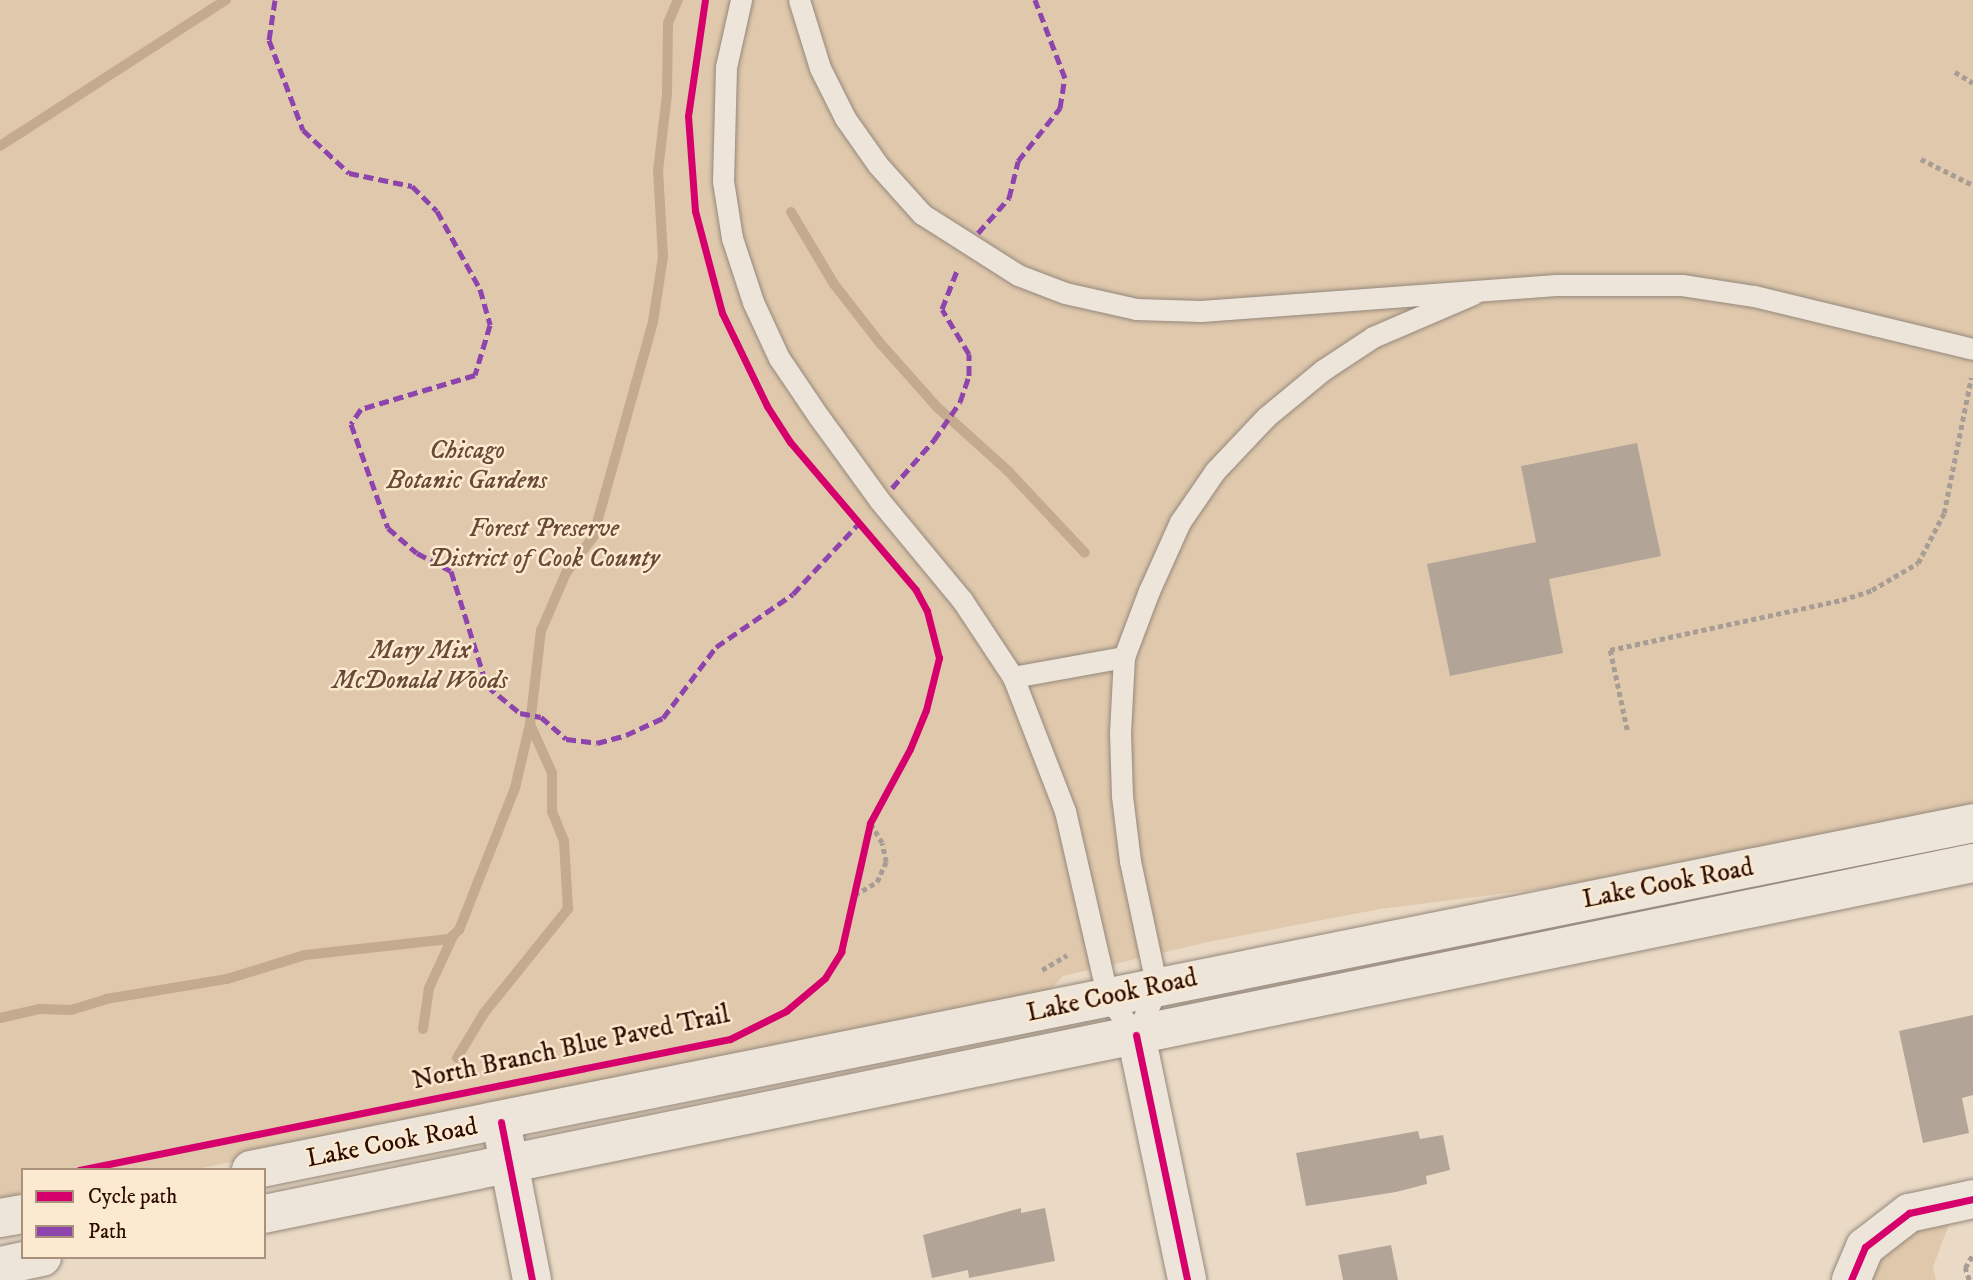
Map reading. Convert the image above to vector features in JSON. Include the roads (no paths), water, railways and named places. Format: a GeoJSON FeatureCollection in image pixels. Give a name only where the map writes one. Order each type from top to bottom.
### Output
{"type":"FeatureCollection","features":[{"type":"Feature","properties":{"kind":"main road","name":"Lake Cook Road"},"geometry":{"type":"LineString","coordinates":[[261,1168],[501,1122],[1973,823]]}},
{"type":"Feature","properties":{"kind":"main road","name":"Lake Cook Road"},"geometry":{"type":"LineString","coordinates":[[266,1214],[509,1166],[1973,863]]}},
{"type":"Feature","properties":{"kind":"main road"},"geometry":{"type":"LineString","coordinates":[[1136,1035],[1187,1280]]}},
{"type":"Feature","properties":{"kind":"main road"},"geometry":{"type":"LineString","coordinates":[[501,1122],[532,1280]]}},
{"type":"Feature","properties":{"kind":"main road"},"geometry":{"type":"LineString","coordinates":[[1851,1280],[1865,1247],[1909,1213],[1973,1199]]}},
{"type":"Feature","properties":{"kind":"main road"},"geometry":{"type":"LineString","coordinates":[[0,1218],[21,1214]]}},
{"type":"Feature","properties":{"kind":"main road"},"geometry":{"type":"LineString","coordinates":[[0,1266],[33,1259]]}},
{"type":"Feature","properties":{"kind":"lane"},"geometry":{"type":"LineString","coordinates":[[741,0],[726,67],[723,181],[732,238],[753,302],[779,358],[819,417],[880,501],[962,600],[1013,677],[1065,811],[1108,998],[1136,1035],[1157,988],[1122,796],[1124,657],[1180,522],[1215,471],[1266,417],[1323,370],[1373,337],[1473,294]]}},
{"type":"Feature","properties":{"kind":"lane"},"geometry":{"type":"LineString","coordinates":[[799,0],[820,68],[845,118],[878,165],[922,214],[1018,275],[1065,293],[1136,309],[1200,311],[1473,294],[1556,285],[1682,285],[1754,296],[1973,349]]}},
{"type":"Feature","properties":{"kind":"lane"},"geometry":{"type":"LineString","coordinates":[[1013,677],[1124,657]]}},
{"type":"Feature","properties":{"kind":"waterway"},"geometry":{"type":"LineString","coordinates":[[0,146],[226,0]]}},
{"type":"Feature","properties":{"kind":"waterway"},"geometry":{"type":"LineString","coordinates":[[0,1018],[40,1009],[71,1010],[106,999],[227,979],[305,955],[449,939],[459,930],[515,788],[530,724],[541,631],[566,573],[593,537],[653,322],[663,257],[658,171],[667,94],[668,23],[678,0]]}},
{"type":"Feature","properties":{"kind":"waterway"},"geometry":{"type":"LineString","coordinates":[[791,212],[834,284],[880,343],[937,407],[1008,471],[1085,553]]}},
{"type":"Feature","properties":{"kind":"waterway"},"geometry":{"type":"LineString","coordinates":[[457,1058],[484,1013],[568,909],[564,841],[552,812],[552,773],[530,724]]}},
{"type":"Feature","properties":{"kind":"waterway"},"geometry":{"type":"LineString","coordinates":[[423,1029],[429,988],[453,936]]}},
{"type":"Feature","properties":{"kind":"park label","name":"Chicago Botanic Gardens"},"geometry":{"type":"Point","coordinates":[467,466]}},
{"type":"Feature","properties":{"kind":"park label","name":"Forest Preserve District of Cook County"},"geometry":{"type":"Point","coordinates":[544,544]}},
{"type":"Feature","properties":{"kind":"park label","name":"Mary Mix McDonald Woods"},"geometry":{"type":"Point","coordinates":[420,666]}}]}
